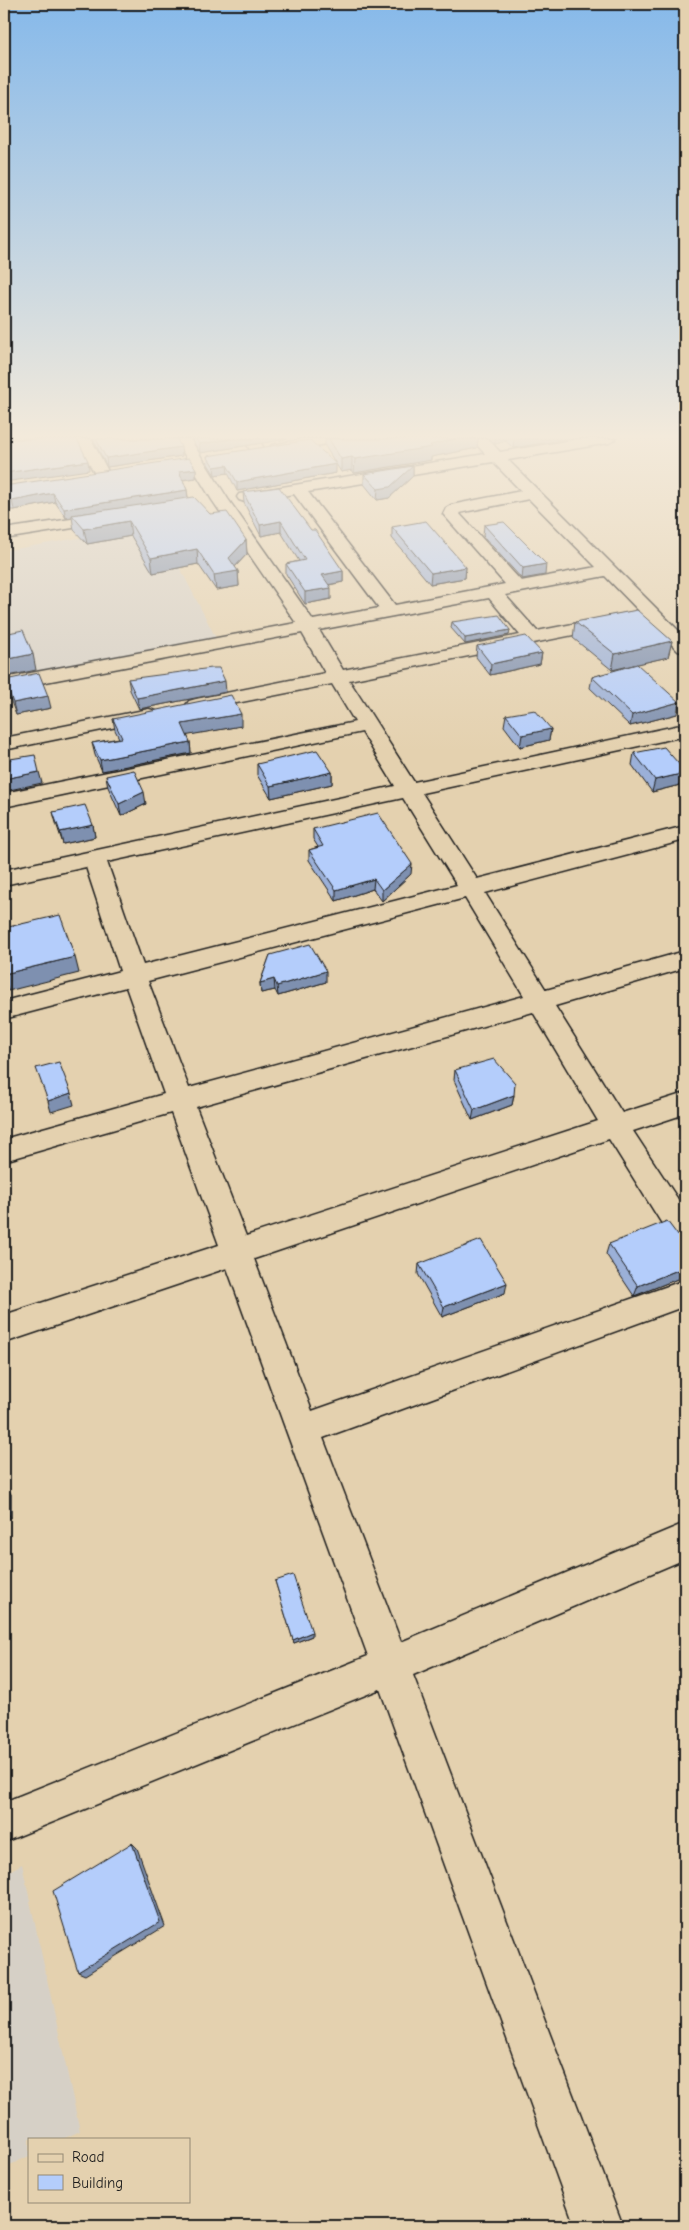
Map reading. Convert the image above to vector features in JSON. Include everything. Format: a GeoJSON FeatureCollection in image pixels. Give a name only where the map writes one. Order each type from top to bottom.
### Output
{"type":"FeatureCollection","features":[{"type":"Feature","properties":{"kind":"street"},"geometry":{"type":"LineString","coordinates":[[250,543],[308,627],[337,677],[472,890],[615,1126],[685,1234]]}},
{"type":"Feature","properties":{"kind":"street"},"geometry":{"type":"LineString","coordinates":[[339,543],[390,611]]}},
{"type":"Feature","properties":{"kind":"street"},"geometry":{"type":"LineString","coordinates":[[476,543],[516,586]]}},
{"type":"Feature","properties":{"kind":"street"},"geometry":{"type":"LineString","coordinates":[[582,543],[685,647]]}},
{"type":"Feature","properties":{"kind":"street"},"geometry":{"type":"LineString","coordinates":[[4,684],[609,570]]}},
{"type":"Feature","properties":{"kind":"street"},"geometry":{"type":"LineString","coordinates":[[492,591],[532,637]]}},
{"type":"Feature","properties":{"kind":"street"},"geometry":{"type":"LineString","coordinates":[[4,744],[653,614]]}},
{"type":"Feature","properties":{"kind":"street"},"geometry":{"type":"LineString","coordinates":[[4,800],[367,725]]}},
{"type":"Feature","properties":{"kind":"street"},"geometry":{"type":"LineString","coordinates":[[4,877],[685,730]]}},
{"type":"Feature","properties":{"kind":"street"},"geometry":{"type":"LineString","coordinates":[[4,1010],[472,890],[685,833]]}},
{"type":"Feature","properties":{"kind":"street"},"geometry":{"type":"LineString","coordinates":[[94,857],[134,976],[389,1666],[599,2226]]}},
{"type":"Feature","properties":{"kind":"street"},"geometry":{"type":"LineString","coordinates":[[4,1150],[540,1002],[685,959]]}},
{"type":"Feature","properties":{"kind":"street"},"geometry":{"type":"LineString","coordinates":[[4,1329],[685,1103]]}},
{"type":"Feature","properties":{"kind":"street"},"geometry":{"type":"LineString","coordinates":[[302,1430],[685,1293]]}},
{"type":"Feature","properties":{"kind":"street"},"geometry":{"type":"LineString","coordinates":[[4,1822],[389,1666],[685,1541]]}},
{"type":"Feature","properties":{"kind":"shaded area"},"geometry":{"type":"Polygon","coordinates":[[[49,543],[164,543],[180,568],[216,638],[4,682],[4,551],[49,543]]]}},
{"type":"Feature","properties":{"kind":"shaded area"},"geometry":{"type":"Polygon","coordinates":[[[22,1864],[80,2131],[65,2138],[28,2138],[28,2156],[4,2168],[4,1874],[22,1864]]]}},
{"type":"Feature","properties":{"kind":"building"},"geometry":{"type":"Polygon","coordinates":[[[142,543],[243,543],[229,558],[238,571],[214,575],[197,549],[151,558],[142,543]]]}},
{"type":"Feature","properties":{"kind":"building"},"geometry":{"type":"Polygon","coordinates":[[[295,543],[324,543],[343,571],[322,575],[331,588],[305,592],[286,564],[305,560],[295,543]]]}},
{"type":"Feature","properties":{"kind":"building"},"geometry":{"type":"Polygon","coordinates":[[[406,543],[445,543],[466,567],[431,573],[406,543]]]}},
{"type":"Feature","properties":{"kind":"building"},"geometry":{"type":"Polygon","coordinates":[[[500,543],[525,543],[546,564],[523,568],[500,543]]]}},
{"type":"Feature","properties":{"kind":"building"},"geometry":{"type":"Polygon","coordinates":[[[637,610],[672,641],[615,654],[575,622],[637,610]]]}},
{"type":"Feature","properties":{"kind":"building"},"geometry":{"type":"Polygon","coordinates":[[[499,615],[510,630],[465,638],[452,622],[499,615]]]}},
{"type":"Feature","properties":{"kind":"building"},"geometry":{"type":"Polygon","coordinates":[[[23,630],[33,654],[4,660],[4,634],[23,630]]]}},
{"type":"Feature","properties":{"kind":"building"},"geometry":{"type":"Polygon","coordinates":[[[526,636],[542,653],[491,664],[477,646],[526,636]]]}},
{"type":"Feature","properties":{"kind":"building"},"geometry":{"type":"Polygon","coordinates":[[[637,664],[679,702],[632,715],[592,677],[637,664]]]}},
{"type":"Feature","properties":{"kind":"building"},"geometry":{"type":"Polygon","coordinates":[[[219,668],[225,681],[137,698],[128,679],[219,668]]]}},
{"type":"Feature","properties":{"kind":"building"},"geometry":{"type":"Polygon","coordinates":[[[39,673],[48,696],[13,703],[5,680],[39,673]]]}},
{"type":"Feature","properties":{"kind":"building"},"geometry":{"type":"Polygon","coordinates":[[[231,695],[241,714],[182,724],[190,742],[100,760],[92,743],[122,738],[113,719],[231,695]]]}},
{"type":"Feature","properties":{"kind":"building"},"geometry":{"type":"Polygon","coordinates":[[[535,710],[551,729],[522,735],[506,715],[535,710]]]}},
{"type":"Feature","properties":{"kind":"building"},"geometry":{"type":"Polygon","coordinates":[[[664,747],[685,773],[655,780],[634,753],[664,747]]]}},
{"type":"Feature","properties":{"kind":"building"},"geometry":{"type":"Polygon","coordinates":[[[317,750],[332,772],[270,786],[257,764],[317,750]]]}},
{"type":"Feature","properties":{"kind":"building"},"geometry":{"type":"Polygon","coordinates":[[[35,755],[39,772],[4,779],[4,760],[35,755]]]}},
{"type":"Feature","properties":{"kind":"building"},"geometry":{"type":"Polygon","coordinates":[[[134,770],[144,792],[119,804],[106,776],[134,770]]]}},
{"type":"Feature","properties":{"kind":"building"},"geometry":{"type":"Polygon","coordinates":[[[85,805],[93,825],[60,832],[53,812],[85,805]]]}},
{"type":"Feature","properties":{"kind":"building"},"geometry":{"type":"Polygon","coordinates":[[[378,813],[412,864],[382,890],[374,879],[336,890],[309,850],[323,846],[313,829],[378,813]]]}},
{"type":"Feature","properties":{"kind":"building"},"geometry":{"type":"Polygon","coordinates":[[[60,915],[75,957],[4,974],[4,928],[60,915]]]}},
{"type":"Feature","properties":{"kind":"building"},"geometry":{"type":"Polygon","coordinates":[[[310,944],[326,971],[277,986],[274,979],[260,983],[270,955],[310,944]]]}},
{"type":"Feature","properties":{"kind":"building"},"geometry":{"type":"Polygon","coordinates":[[[494,1059],[515,1083],[514,1095],[474,1110],[455,1070],[494,1059]]]}},
{"type":"Feature","properties":{"kind":"building"},"geometry":{"type":"Polygon","coordinates":[[[59,1062],[71,1093],[48,1101],[36,1068],[59,1062]]]}},
{"type":"Feature","properties":{"kind":"building"},"geometry":{"type":"Polygon","coordinates":[[[667,1221],[685,1245],[685,1267],[638,1286],[609,1244],[667,1221]]]}},
{"type":"Feature","properties":{"kind":"building"},"geometry":{"type":"Polygon","coordinates":[[[481,1240],[507,1283],[444,1307],[419,1264],[481,1240]]]}},
{"type":"Feature","properties":{"kind":"building"},"geometry":{"type":"Polygon","coordinates":[[[4,1489],[8,1489],[8,1513],[4,1514],[4,1489]]]}},
{"type":"Feature","properties":{"kind":"building"},"geometry":{"type":"Polygon","coordinates":[[[293,1575],[312,1632],[293,1640],[275,1581],[293,1575]]]}},
{"type":"Feature","properties":{"kind":"building"},"geometry":{"type":"Polygon","coordinates":[[[132,1843],[160,1922],[78,1972],[53,1891],[132,1843]]]}}]}
